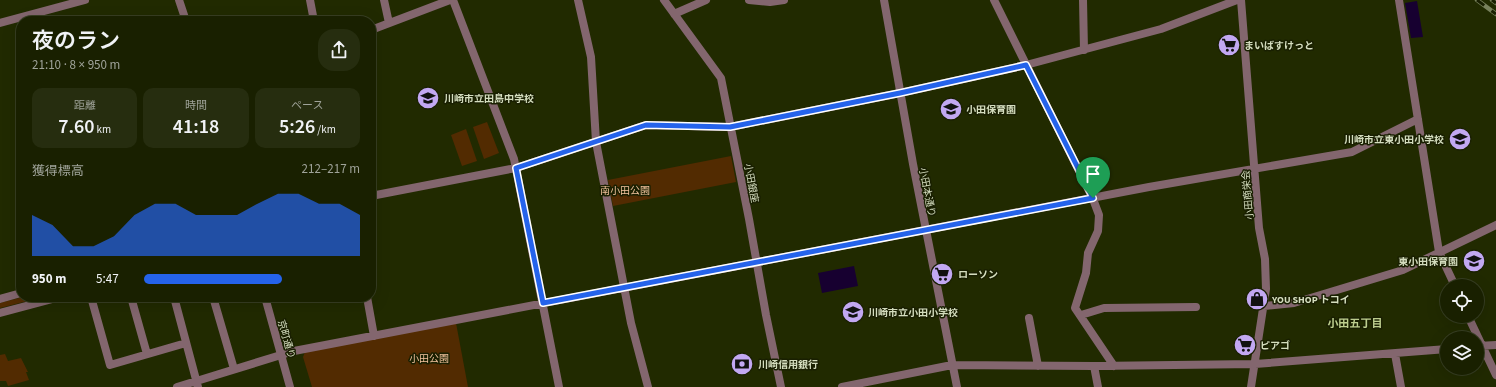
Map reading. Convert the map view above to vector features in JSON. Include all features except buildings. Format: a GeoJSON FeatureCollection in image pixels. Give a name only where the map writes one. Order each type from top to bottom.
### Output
{"type":"FeatureCollection","features":[{"type":"Feature","properties":{"kind":"street"},"geometry":{"type":"LineString","coordinates":[[21,16],[58,4],[85,0]]}},
{"type":"Feature","properties":{"kind":"street"},"geometry":{"type":"LineString","coordinates":[[179,0],[184,16]]}},
{"type":"Feature","properties":{"kind":"street"},"geometry":{"type":"LineString","coordinates":[[310,0],[313,16]]}},
{"type":"Feature","properties":{"kind":"street"},"geometry":{"type":"LineString","coordinates":[[384,0],[389,23]]}},
{"type":"Feature","properties":{"kind":"street"},"geometry":{"type":"LineString","coordinates":[[376,28],[450,0]]}},
{"type":"Feature","properties":{"kind":"street"},"geometry":{"type":"LineString","coordinates":[[453,0],[514,158],[559,387]]}},
{"type":"Feature","properties":{"kind":"street"},"geometry":{"type":"LineString","coordinates":[[578,0],[592,57],[596,142],[631,323],[648,387]]}},
{"type":"Feature","properties":{"kind":"street","name":"小田銀座"},"geometry":{"type":"LineString","coordinates":[[664,0],[721,78],[781,387]]}},
{"type":"Feature","properties":{"kind":"street"},"geometry":{"type":"LineString","coordinates":[[674,14],[706,0]]}},
{"type":"Feature","properties":{"kind":"street"},"geometry":{"type":"LineString","coordinates":[[749,0],[770,2],[784,0]]}},
{"type":"Feature","properties":{"kind":"street","name":"小田本通り"},"geometry":{"type":"LineString","coordinates":[[884,0],[925,229],[956,387]]}},
{"type":"Feature","properties":{"kind":"street"},"geometry":{"type":"LineString","coordinates":[[994,0],[1093,198],[1099,215],[1098,231],[1088,253],[1086,273],[1075,308],[1114,366]]}},
{"type":"Feature","properties":{"kind":"street"},"geometry":{"type":"LineString","coordinates":[[1083,0],[1084,50]]}},
{"type":"Feature","properties":{"kind":"street"},"geometry":{"type":"LineString","coordinates":[[376,195],[516,168],[646,125],[730,127],[900,93],[1026,65],[1159,29],[1237,0]]}},
{"type":"Feature","properties":{"kind":"street","name":"小田商栄会"},"geometry":{"type":"LineString","coordinates":[[1242,0],[1260,231],[1265,259],[1266,289],[1251,387]]}},
{"type":"Feature","properties":{"kind":"street"},"geometry":{"type":"LineString","coordinates":[[1399,0],[1439,252],[1452,279]]}},
{"type":"Feature","properties":{"kind":"street"},"geometry":{"type":"LineString","coordinates":[[0,23],[16,18]]}},
{"type":"Feature","properties":{"kind":"street"},"geometry":{"type":"LineString","coordinates":[[177,387],[198,384],[234,369],[281,354],[925,229],[1255,168],[1352,152],[1418,119]]}},
{"type":"Feature","properties":{"kind":"street"},"geometry":{"type":"LineString","coordinates":[[1264,306],[1294,303],[1403,270],[1496,225]]}},
{"type":"Feature","properties":{"kind":"street"},"geometry":{"type":"LineString","coordinates":[[0,298],[16,294]]}},
{"type":"Feature","properties":{"kind":"street"},"geometry":{"type":"LineString","coordinates":[[0,313],[41,302]]}},
{"type":"Feature","properties":{"kind":"street"},"geometry":{"type":"LineString","coordinates":[[92,302],[110,365],[186,343]]}},
{"type":"Feature","properties":{"kind":"street"},"geometry":{"type":"LineString","coordinates":[[131,302],[147,354]]}},
{"type":"Feature","properties":{"kind":"street"},"geometry":{"type":"LineString","coordinates":[[175,302],[198,384]]}},
{"type":"Feature","properties":{"kind":"street"},"geometry":{"type":"LineString","coordinates":[[214,302],[234,369]]}},
{"type":"Feature","properties":{"kind":"street","name":"京町通り"},"geometry":{"type":"LineString","coordinates":[[266,302],[290,387]]}},
{"type":"Feature","properties":{"kind":"street"},"geometry":{"type":"LineString","coordinates":[[368,302],[374,336]]}},
{"type":"Feature","properties":{"kind":"street"},"geometry":{"type":"LineString","coordinates":[[1080,315],[1104,308],[1196,307]]}},
{"type":"Feature","properties":{"kind":"street"},"geometry":{"type":"LineString","coordinates":[[1029,318],[1038,366]]}},
{"type":"Feature","properties":{"kind":"street"},"geometry":{"type":"LineString","coordinates":[[1484,346],[1496,345]]}},
{"type":"Feature","properties":{"kind":"street"},"geometry":{"type":"LineString","coordinates":[[842,387],[952,366],[1255,364],[1440,350]]}},
{"type":"Feature","properties":{"kind":"street"},"geometry":{"type":"LineString","coordinates":[[1484,353],[1496,375]]}},
{"type":"Feature","properties":{"kind":"street"},"geometry":{"type":"LineString","coordinates":[[1395,354],[1401,387]]}},
{"type":"Feature","properties":{"kind":"street"},"geometry":{"type":"LineString","coordinates":[[1094,366],[1098,387]]}},
{"type":"Feature","properties":{"kind":"green space"},"geometry":{"type":"Polygon","coordinates":[[[487,122],[499,153],[484,159],[473,127],[487,122]]]}},
{"type":"Feature","properties":{"kind":"green space"},"geometry":{"type":"Polygon","coordinates":[[[466,129],[477,161],[462,166],[451,135],[466,129]]]}},
{"type":"Feature","properties":{"kind":"green space","name":"南小田公園"},"geometry":{"type":"Polygon","coordinates":[[[731,156],[736,182],[613,206],[608,180],[731,156]]]}},
{"type":"Feature","properties":{"kind":"green space"},"geometry":{"type":"Polygon","coordinates":[[[16,299],[16,302],[23,302],[0,308],[0,303],[16,299]]]}},
{"type":"Feature","properties":{"kind":"green space","name":"小田公園"},"geometry":{"type":"Polygon","coordinates":[[[456,323],[468,387],[312,387],[303,357],[305,352],[456,323]]]}},
{"type":"Feature","properties":{"kind":"green space"},"geometry":{"type":"Polygon","coordinates":[[[5,354],[8,361],[21,358],[28,372],[26,372],[29,380],[8,386],[6,381],[0,381],[0,355],[5,354]]]}},
{"type":"Feature","properties":{"kind":"shaded area"},"geometry":{"type":"Polygon","coordinates":[[[1417,1],[1423,37],[1411,38],[1405,3],[1417,1]]]}},
{"type":"Feature","properties":{"kind":"shaded area"},"geometry":{"type":"Polygon","coordinates":[[[854,266],[858,286],[822,293],[818,273],[854,266]]]}},
{"type":"Feature","properties":{"kind":"railway"},"geometry":{"type":"LineString","coordinates":[[1477,0],[1496,14]]}},
{"type":"Feature","properties":{"kind":"railway"},"geometry":{"type":"LineString","coordinates":[[1492,0],[1496,3]]}},
{"type":"Feature","properties":{"kind":"place","name":"まいばすけっと"},"geometry":{"type":"Point","coordinates":[1229,45]}},
{"type":"Feature","properties":{"kind":"place","name":"川崎市立田島中学校"},"geometry":{"type":"Point","coordinates":[428,98]}},
{"type":"Feature","properties":{"kind":"place","name":"小田保育園"},"geometry":{"type":"Point","coordinates":[951,109]}},
{"type":"Feature","properties":{"kind":"place","name":"川崎市立東小田小学校"},"geometry":{"type":"Point","coordinates":[1460,139]}},
{"type":"Feature","properties":{"kind":"place","name":"東小田保育園"},"geometry":{"type":"Point","coordinates":[1474,261]}},
{"type":"Feature","properties":{"kind":"place","name":"ローソン"},"geometry":{"type":"Point","coordinates":[942,274]}},
{"type":"Feature","properties":{"kind":"place","name":"YOU SHOP トコイ"},"geometry":{"type":"Point","coordinates":[1257,299]}},
{"type":"Feature","properties":{"kind":"place","name":"川崎市立小田小学校"},"geometry":{"type":"Point","coordinates":[853,312]}},
{"type":"Feature","properties":{"kind":"place","name":"ピアゴ"},"geometry":{"type":"Point","coordinates":[1245,345]}},
{"type":"Feature","properties":{"kind":"place","name":"川崎信用銀行"},"geometry":{"type":"Point","coordinates":[742,364]}},
{"type":"Feature","properties":{"kind":"district","name":"小田五丁目"},"geometry":{"type":"Point","coordinates":[1355,323]}},
{"type":"Feature","properties":{"kind":"route"},"geometry":{"type":"LineString","coordinates":[[1026,65],[1093,198],[543,303],[524,201],[516,168],[646,125],[730,127],[900,93],[1026,65]]}}]}
